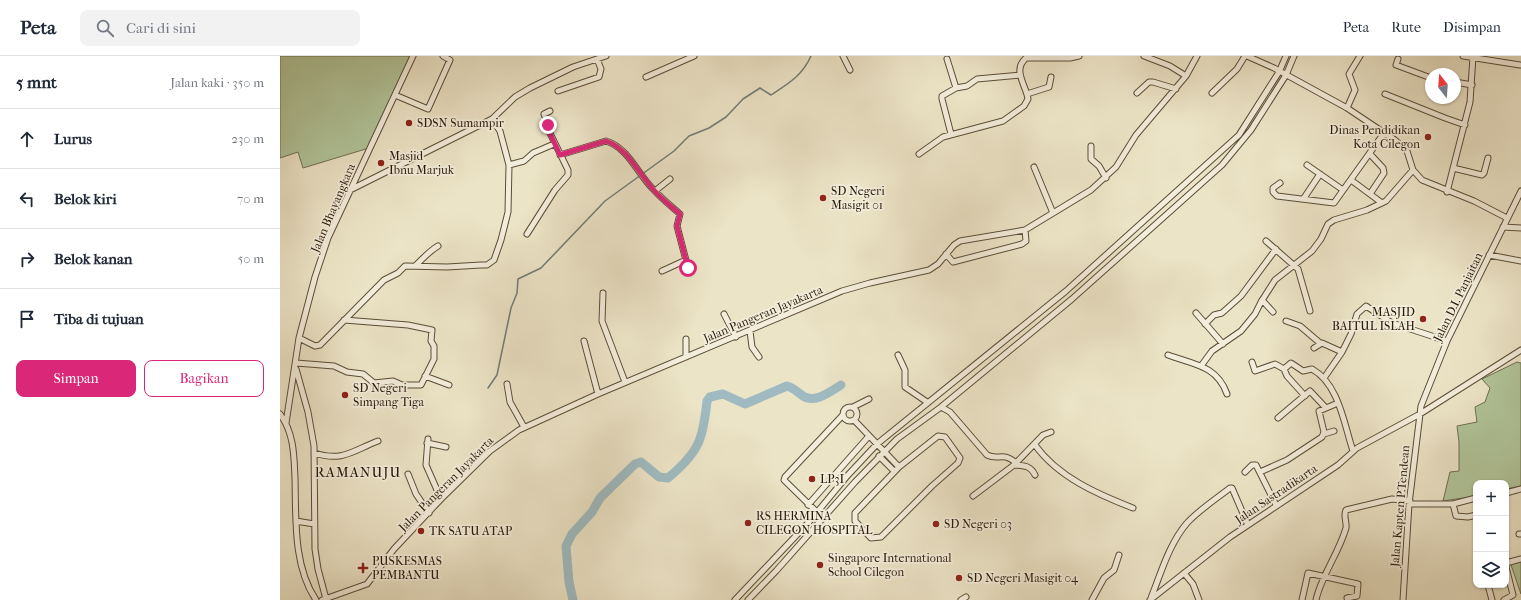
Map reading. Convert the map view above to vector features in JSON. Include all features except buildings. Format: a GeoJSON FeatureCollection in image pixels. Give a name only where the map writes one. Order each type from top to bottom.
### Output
{"type":"FeatureCollection","features":[{"type":"Feature","properties":{"kind":"street","name":"Jalan Bhayangkara"},"geometry":{"type":"LineString","coordinates":[[286,423],[296,366],[299,338],[315,277],[328,238],[412,56]]}},
{"type":"Feature","properties":{"kind":"street"},"geometry":{"type":"LineString","coordinates":[[395,95],[428,109],[451,58],[442,56]]}},
{"type":"Feature","properties":{"kind":"street"},"geometry":{"type":"LineString","coordinates":[[350,190],[492,119],[521,93],[573,67],[606,56]]}},
{"type":"Feature","properties":{"kind":"street"},"geometry":{"type":"LineString","coordinates":[[646,77],[694,56]]}},
{"type":"Feature","properties":{"kind":"street"},"geometry":{"type":"LineString","coordinates":[[844,56],[850,70]]}},
{"type":"Feature","properties":{"kind":"street"},"geometry":{"type":"LineString","coordinates":[[918,154],[943,137],[1003,121],[1024,106],[1027,102],[1027,94],[1020,75],[1020,66],[1026,58],[1079,56]]}},
{"type":"Feature","properties":{"kind":"street"},"geometry":{"type":"LineString","coordinates":[[1144,56],[1150,57],[1170,66],[1186,76]]}},
{"type":"Feature","properties":{"kind":"street","name":"Jalan Pangeran Jayakarta"},"geometry":{"type":"LineString","coordinates":[[296,366],[308,412],[314,453],[314,524],[318,569],[324,599],[367,584],[394,549],[441,499],[490,451],[524,427],[625,382],[736,337],[842,291],[928,270],[938,264],[954,245],[960,241],[1025,230],[1053,214],[1106,178],[1116,167],[1136,135],[1186,76],[1197,56]]}},
{"type":"Feature","properties":{"kind":"street"},"geometry":{"type":"LineString","coordinates":[[1212,93],[1237,69],[1246,56],[1286,75],[1347,108],[1384,133],[1404,149],[1413,170],[1422,180],[1447,192],[1474,201],[1507,218]]}},
{"type":"Feature","properties":{"kind":"street"},"geometry":{"type":"LineString","coordinates":[[735,600],[817,513],[877,444],[1074,284],[1239,135],[1279,72],[1286,56]]}},
{"type":"Feature","properties":{"kind":"street"},"geometry":{"type":"LineString","coordinates":[[748,600],[879,456],[897,439],[941,406],[1074,297],[1222,165],[1246,138],[1286,75],[1294,56]]}},
{"type":"Feature","properties":{"kind":"street"},"geometry":{"type":"LineString","coordinates":[[1347,108],[1355,90],[1349,74],[1360,56]]}},
{"type":"Feature","properties":{"kind":"street"},"geometry":{"type":"LineString","coordinates":[[1463,56],[1520,65]]}},
{"type":"Feature","properties":{"kind":"street"},"geometry":{"type":"LineString","coordinates":[[1447,192],[1465,125],[1472,85],[1473,58]]}},
{"type":"Feature","properties":{"kind":"street"},"geometry":{"type":"LineString","coordinates":[[558,91],[600,77],[601,69],[597,59]]}},
{"type":"Feature","properties":{"kind":"street"},"geometry":{"type":"LineString","coordinates":[[947,59],[956,88]]}},
{"type":"Feature","properties":{"kind":"street"},"geometry":{"type":"LineString","coordinates":[[1398,59],[1396,65],[1425,76]]}},
{"type":"Feature","properties":{"kind":"street"},"geometry":{"type":"LineString","coordinates":[[951,134],[942,99],[946,93],[956,88],[967,86],[977,80],[1020,75]]}},
{"type":"Feature","properties":{"kind":"street"},"geometry":{"type":"LineString","coordinates":[[1027,94],[1049,87],[1051,77]]}},
{"type":"Feature","properties":{"kind":"street"},"geometry":{"type":"LineString","coordinates":[[1137,93],[1145,85],[1152,82],[1176,89]]}},
{"type":"Feature","properties":{"kind":"street"},"geometry":{"type":"LineString","coordinates":[[1461,83],[1472,85]]}},
{"type":"Feature","properties":{"kind":"street"},"geometry":{"type":"LineString","coordinates":[[1385,94],[1465,125]]}},
{"type":"Feature","properties":{"kind":"street"},"geometry":{"type":"LineString","coordinates":[[527,234],[555,190],[568,175],[568,170],[554,144],[544,114],[550,111]]}},
{"type":"Feature","properties":{"kind":"street"},"geometry":{"type":"LineString","coordinates":[[299,338],[315,346],[320,345],[387,277],[398,273],[405,266],[447,267],[480,265],[487,264],[494,260],[508,212],[509,165],[500,131],[492,119]]}},
{"type":"Feature","properties":{"kind":"street"},"geometry":{"type":"LineString","coordinates":[[1280,183],[1274,188],[1274,194],[1277,196],[1304,198],[1332,203],[1336,202],[1384,133]]}},
{"type":"Feature","properties":{"kind":"street"},"geometry":{"type":"LineString","coordinates":[[560,155],[606,141],[611,142],[628,156],[654,191],[680,215],[677,224],[688,268]]}},
{"type":"Feature","properties":{"kind":"street"},"geometry":{"type":"LineString","coordinates":[[509,165],[524,161],[533,153],[554,144]]}},
{"type":"Feature","properties":{"kind":"street"},"geometry":{"type":"LineString","coordinates":[[1092,146],[1091,159],[1099,166],[1106,178]]}},
{"type":"Feature","properties":{"kind":"street"},"geometry":{"type":"LineString","coordinates":[[1370,154],[1383,168],[1384,173],[1370,194]]}},
{"type":"Feature","properties":{"kind":"street"},"geometry":{"type":"LineString","coordinates":[[1453,168],[1483,174],[1488,158]]}},
{"type":"Feature","properties":{"kind":"street"},"geometry":{"type":"LineString","coordinates":[[1307,165],[1343,190]]}},
{"type":"Feature","properties":{"kind":"street"},"geometry":{"type":"LineString","coordinates":[[1034,167],[1053,214]]}},
{"type":"Feature","properties":{"kind":"street"},"geometry":{"type":"LineString","coordinates":[[1201,366],[1212,351],[1241,331],[1255,314],[1275,280],[1312,251],[1331,222],[1382,203],[1389,198],[1413,170]]}},
{"type":"Feature","properties":{"kind":"street"},"geometry":{"type":"LineString","coordinates":[[1304,198],[1320,174]]}},
{"type":"Feature","properties":{"kind":"street"},"geometry":{"type":"LineString","coordinates":[[654,191],[670,179]]}},
{"type":"Feature","properties":{"kind":"street"},"geometry":{"type":"LineString","coordinates":[[1351,180],[1382,203]]}},
{"type":"Feature","properties":{"kind":"street","name":"Jalan D.I. Panjaitan"},"geometry":{"type":"LineString","coordinates":[[1420,414],[1429,384],[1448,341],[1521,192]]}},
{"type":"Feature","properties":{"kind":"street"},"geometry":{"type":"LineString","coordinates":[[1503,227],[1521,228]]}},
{"type":"Feature","properties":{"kind":"street"},"geometry":{"type":"LineString","coordinates":[[946,254],[954,262],[1022,244],[1026,240],[1025,230]]}},
{"type":"Feature","properties":{"kind":"street"},"geometry":{"type":"LineString","coordinates":[[1266,241],[1295,264],[1310,311]]}},
{"type":"Feature","properties":{"kind":"street"},"geometry":{"type":"LineString","coordinates":[[415,266],[422,260],[427,252],[438,246]]}},
{"type":"Feature","properties":{"kind":"street"},"geometry":{"type":"LineString","coordinates":[[1205,324],[1214,315],[1222,314],[1241,296],[1276,249]]}},
{"type":"Feature","properties":{"kind":"street"},"geometry":{"type":"LineString","coordinates":[[1489,255],[1521,262]]}},
{"type":"Feature","properties":{"kind":"street"},"geometry":{"type":"LineString","coordinates":[[662,271],[686,260]]}},
{"type":"Feature","properties":{"kind":"street"},"geometry":{"type":"LineString","coordinates":[[1068,289],[1074,297]]}},
{"type":"Feature","properties":{"kind":"street"},"geometry":{"type":"LineString","coordinates":[[603,293],[602,321],[625,382]]}},
{"type":"Feature","properties":{"kind":"street"},"geometry":{"type":"LineString","coordinates":[[1262,300],[1274,312]]}},
{"type":"Feature","properties":{"kind":"street"},"geometry":{"type":"LineString","coordinates":[[1324,378],[1342,352],[1351,334],[1357,314],[1366,306],[1392,322],[1448,341]]}},
{"type":"Feature","properties":{"kind":"street"},"geometry":{"type":"LineString","coordinates":[[1196,313],[1223,344]]}},
{"type":"Feature","properties":{"kind":"street"},"geometry":{"type":"LineString","coordinates":[[724,314],[736,337]]}},
{"type":"Feature","properties":{"kind":"street"},"geometry":{"type":"LineString","coordinates":[[296,366],[334,366],[347,372],[363,374],[374,383],[393,381],[402,384],[419,386],[432,366],[435,353],[431,341],[431,329],[408,325],[344,320]]}},
{"type":"Feature","properties":{"kind":"street"},"geometry":{"type":"LineString","coordinates":[[1286,321],[1300,326],[1320,343],[1342,352]]}},
{"type":"Feature","properties":{"kind":"street"},"geometry":{"type":"LineString","coordinates":[[750,331],[752,347],[759,357]]}},
{"type":"Feature","properties":{"kind":"street"},"geometry":{"type":"LineString","coordinates":[[686,339],[686,357]]}},
{"type":"Feature","properties":{"kind":"street"},"geometry":{"type":"LineString","coordinates":[[584,341],[598,394]]}},
{"type":"Feature","properties":{"kind":"street"},"geometry":{"type":"LineString","coordinates":[[1314,348],[1320,343]]}},
{"type":"Feature","properties":{"kind":"street","name":"Jalan Sastradikarta"},"geometry":{"type":"LineString","coordinates":[[1150,599],[1276,505],[1338,465],[1353,451],[1420,414],[1521,350]]}},
{"type":"Feature","properties":{"kind":"street"},"geometry":{"type":"LineString","coordinates":[[898,355],[904,370],[905,387],[927,402]]}},
{"type":"Feature","properties":{"kind":"street"},"geometry":{"type":"LineString","coordinates":[[1168,355],[1201,366],[1220,379],[1227,394]]}},
{"type":"Feature","properties":{"kind":"street"},"geometry":{"type":"LineString","coordinates":[[1252,362],[1255,371],[1275,364],[1284,369],[1287,376],[1305,396]]}},
{"type":"Feature","properties":{"kind":"street"},"geometry":{"type":"LineString","coordinates":[[1284,369],[1292,363],[1303,371],[1312,369],[1324,378],[1332,387],[1353,451]]}},
{"type":"Feature","properties":{"kind":"street"},"geometry":{"type":"LineString","coordinates":[[425,376],[449,385]]}},
{"type":"Feature","properties":{"kind":"street"},"geometry":{"type":"LineString","coordinates":[[507,384],[510,402],[524,427]]}},
{"type":"Feature","properties":{"kind":"street"},"geometry":{"type":"LineString","coordinates":[[1278,418],[1311,392],[1325,407]]}},
{"type":"Feature","properties":{"kind":"street"},"geometry":{"type":"LineString","coordinates":[[824,518],[808,505],[786,483],[785,478],[842,416],[843,410],[869,399]]}},
{"type":"Feature","properties":{"kind":"street"},"geometry":{"type":"LineString","coordinates":[[1324,434],[1318,413],[1319,410],[1338,403]]}},
{"type":"Feature","properties":{"kind":"street"},"geometry":{"type":"LineString","coordinates":[[941,406],[950,412],[987,455],[992,457],[1006,456],[1015,464],[1031,469],[1035,475]]}},
{"type":"Feature","properties":{"kind":"street"},"geometry":{"type":"LineString","coordinates":[[842,416],[845,420],[850,422],[855,420],[858,416],[857,411],[853,407]]}},
{"type":"Feature","properties":{"kind":"street"},"geometry":{"type":"LineString","coordinates":[[280,414],[286,423],[294,453],[296,521],[301,565],[308,589],[316,600]]}},
{"type":"Feature","properties":{"kind":"street","name":"Jalan Kapten P.Tendean"},"geometry":{"type":"LineString","coordinates":[[1402,600],[1410,503],[1420,414]]}},
{"type":"Feature","properties":{"kind":"street"},"geometry":{"type":"LineString","coordinates":[[855,420],[899,467]]}},
{"type":"Feature","properties":{"kind":"street"},"geometry":{"type":"LineString","coordinates":[[1260,472],[1287,460],[1320,439],[1324,434],[1334,431]]}},
{"type":"Feature","properties":{"kind":"street"},"geometry":{"type":"LineString","coordinates":[[973,496],[1015,464],[1043,435],[1051,432]]}},
{"type":"Feature","properties":{"kind":"street"},"geometry":{"type":"LineString","coordinates":[[808,505],[869,436]]}},
{"type":"Feature","properties":{"kind":"street"},"geometry":{"type":"LineString","coordinates":[[938,436],[945,437],[960,458],[956,465],[932,486],[881,537],[871,538],[855,521],[855,513],[899,467],[938,436]]}},
{"type":"Feature","properties":{"kind":"street"},"geometry":{"type":"LineString","coordinates":[[314,453],[332,458],[343,456],[378,441]]}},
{"type":"Feature","properties":{"kind":"street"},"geometry":{"type":"LineString","coordinates":[[441,499],[426,465],[428,441],[446,447]]}},
{"type":"Feature","properties":{"kind":"street"},"geometry":{"type":"LineString","coordinates":[[1035,445],[1041,455],[1072,480],[1132,508]]}},
{"type":"Feature","properties":{"kind":"street"},"geometry":{"type":"LineString","coordinates":[[879,456],[894,471]]}},
{"type":"Feature","properties":{"kind":"street"},"geometry":{"type":"LineString","coordinates":[[1245,472],[1253,464],[1260,472],[1276,505]]}},
{"type":"Feature","properties":{"kind":"street"},"geometry":{"type":"LineString","coordinates":[[408,474],[416,494],[429,513]]}},
{"type":"Feature","properties":{"kind":"street"},"geometry":{"type":"LineString","coordinates":[[1150,599],[1160,573],[1180,533],[1191,519],[1230,488],[1232,488],[1248,525]]}},
{"type":"Feature","properties":{"kind":"street"},"geometry":{"type":"LineString","coordinates":[[1509,492],[1521,489]]}},
{"type":"Feature","properties":{"kind":"street"},"geometry":{"type":"LineString","coordinates":[[1316,600],[1319,587],[1325,578],[1346,528],[1344,513],[1346,510],[1392,499],[1410,503],[1453,504],[1473,499]]}},
{"type":"Feature","properties":{"kind":"street"},"geometry":{"type":"LineString","coordinates":[[1453,504],[1456,516],[1468,517],[1473,515]]}},
{"type":"Feature","properties":{"kind":"street"},"geometry":{"type":"LineString","coordinates":[[822,507],[828,513]]}},
{"type":"Feature","properties":{"kind":"street"},"geometry":{"type":"LineString","coordinates":[[296,521],[314,524]]}},
{"type":"Feature","properties":{"kind":"street"},"geometry":{"type":"LineString","coordinates":[[1092,600],[1102,581],[1114,570],[1119,555]]}},
{"type":"Feature","properties":{"kind":"street"},"geometry":{"type":"LineString","coordinates":[[1509,562],[1521,559]]}},
{"type":"Feature","properties":{"kind":"street"},"geometry":{"type":"LineString","coordinates":[[1184,573],[1194,584],[1198,600]]}},
{"type":"Feature","properties":{"kind":"street"},"geometry":{"type":"LineString","coordinates":[[1302,600],[1307,574],[1310,573],[1325,578],[1358,584],[1356,596],[1346,598]]}},
{"type":"Feature","properties":{"kind":"street"},"geometry":{"type":"LineString","coordinates":[[1504,600],[1513,596],[1509,579]]}},
{"type":"Feature","properties":{"kind":"street"},"geometry":{"type":"LineString","coordinates":[[748,586],[756,592]]}},
{"type":"Feature","properties":{"kind":"street"},"geometry":{"type":"LineString","coordinates":[[1489,588],[1492,600]]}},
{"type":"Feature","properties":{"kind":"street"},"geometry":{"type":"LineString","coordinates":[[961,600],[966,596]]}},
{"type":"Feature","properties":{"kind":"green space"},"geometry":{"type":"Polygon","coordinates":[[[280,56],[410,56],[369,148],[303,168],[298,152],[280,158],[280,56]]]}},
{"type":"Feature","properties":{"kind":"green space"},"geometry":{"type":"Polygon","coordinates":[[[1517,362],[1521,363],[1521,486],[1509,488],[1509,480],[1473,480],[1473,496],[1443,501],[1450,472],[1459,471],[1459,442],[1457,426],[1477,422],[1475,407],[1485,402],[1490,388],[1482,379],[1517,362]]]}},
{"type":"Feature","properties":{"kind":"green space"},"geometry":{"type":"Polygon","coordinates":[[[1521,559],[1521,594],[1510,562],[1521,559]]]}},
{"type":"Feature","properties":{"kind":"waterway"},"geometry":{"type":"LineString","coordinates":[[488,388],[497,375],[511,308],[517,293],[518,279],[541,268],[605,201],[674,151],[689,136],[709,128],[726,117],[743,99],[760,88],[771,95],[799,74],[811,56]]}},
{"type":"Feature","properties":{"kind":"waterway"},"geometry":{"type":"LineString","coordinates":[[573,600],[569,582],[566,546],[572,534],[592,512],[600,498],[635,464],[641,462],[659,477],[668,478],[678,469],[687,460],[698,444],[704,426],[707,401],[710,397],[723,394],[745,404],[787,386],[808,398],[818,398],[841,385]]}},
{"type":"Feature","properties":{"kind":"place","name":"SDSN Sumampir"},"geometry":{"type":"Point","coordinates":[409,123]}},
{"type":"Feature","properties":{"kind":"place","name":"Dinas Pendidikan Kota Cilegon"},"geometry":{"type":"Point","coordinates":[1428,137]}},
{"type":"Feature","properties":{"kind":"place","name":"Masjid Ibnu Marjuk"},"geometry":{"type":"Point","coordinates":[381,163]}},
{"type":"Feature","properties":{"kind":"place","name":"SD Negeri Masigit 01"},"geometry":{"type":"Point","coordinates":[823,198]}},
{"type":"Feature","properties":{"kind":"place","name":"MASJID BAITUL ISLAH"},"geometry":{"type":"Point","coordinates":[1423,319]}},
{"type":"Feature","properties":{"kind":"place","name":"SD Negeri Simpang Tiga"},"geometry":{"type":"Point","coordinates":[345,395]}},
{"type":"Feature","properties":{"kind":"place","name":"LP3I"},"geometry":{"type":"Point","coordinates":[812,479]}},
{"type":"Feature","properties":{"kind":"place","name":"RS HERMINA CILEGON HOSPITAL"},"geometry":{"type":"Point","coordinates":[748,523]}},
{"type":"Feature","properties":{"kind":"place","name":"SD Negeri 03"},"geometry":{"type":"Point","coordinates":[936,524]}},
{"type":"Feature","properties":{"kind":"place","name":"TK SATU ATAP"},"geometry":{"type":"Point","coordinates":[421,531]}},
{"type":"Feature","properties":{"kind":"place","name":"Singapore International School Cilegon"},"geometry":{"type":"Point","coordinates":[820,565]}},
{"type":"Feature","properties":{"kind":"place","name":"PUSKESMAS PEMBANTU"},"geometry":{"type":"Point","coordinates":[363,568]}},
{"type":"Feature","properties":{"kind":"place","name":"SD Negeri Masigit 04"},"geometry":{"type":"Point","coordinates":[959,578]}},
{"type":"Feature","properties":{"kind":"district","name":"RAMANUJU"},"geometry":{"type":"Point","coordinates":[358,472]}},
{"type":"Feature","properties":{"kind":"route"},"geometry":{"type":"LineString","coordinates":[[548,125],[547,127],[553,142],[560,155],[606,141],[611,142],[628,156],[653,190],[680,214],[677,226],[688,268]]}}]}
